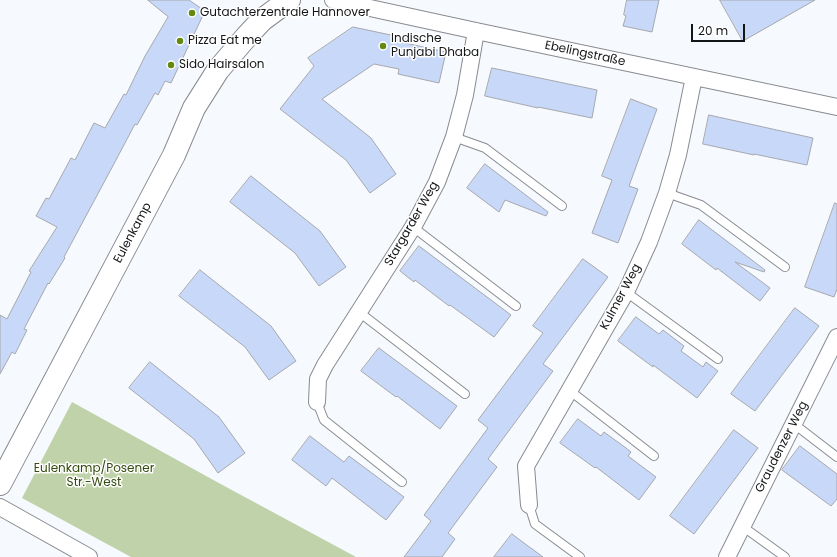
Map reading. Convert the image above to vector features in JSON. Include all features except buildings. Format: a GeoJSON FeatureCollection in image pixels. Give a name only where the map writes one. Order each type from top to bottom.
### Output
{"type":"FeatureCollection","features":[{"type":"Feature","properties":{"kind":"street","name":"Eulenkamp"},"geometry":{"type":"LineString","coordinates":[[0,484],[174,155],[194,108],[218,70],[247,36],[262,20],[290,0]]}},
{"type":"Feature","properties":{"kind":"street","name":"Ebelingstraße"},"geometry":{"type":"LineString","coordinates":[[333,0],[476,32],[837,107]]}},
{"type":"Feature","properties":{"kind":"street","name":"Stargarder Weg"},"geometry":{"type":"LineString","coordinates":[[317,402],[318,379],[325,365],[413,227],[437,182],[454,137],[465,95],[476,32]]}},
{"type":"Feature","properties":{"kind":"street","name":"Kulmer Weg"},"geometry":{"type":"LineString","coordinates":[[529,505],[526,466],[626,292],[649,242],[667,193],[678,155],[694,77]]}},
{"type":"Feature","properties":{"kind":"street","name":"Graudenzer Weg"},"geometry":{"type":"LineString","coordinates":[[727,557],[837,337]]}},
{"type":"Feature","properties":{"kind":"street"},"geometry":{"type":"LineString","coordinates":[[0,507],[89,557]]}},
{"type":"Feature","properties":{"kind":"lane"},"geometry":{"type":"LineString","coordinates":[[454,137],[485,148],[562,206]]}},
{"type":"Feature","properties":{"kind":"lane"},"geometry":{"type":"LineString","coordinates":[[667,193],[701,205],[785,267]]}},
{"type":"Feature","properties":{"kind":"lane"},"geometry":{"type":"LineString","coordinates":[[413,227],[516,306]]}},
{"type":"Feature","properties":{"kind":"lane"},"geometry":{"type":"LineString","coordinates":[[626,292],[718,359]]}},
{"type":"Feature","properties":{"kind":"lane"},"geometry":{"type":"LineString","coordinates":[[359,312],[465,394]]}},
{"type":"Feature","properties":{"kind":"lane"},"geometry":{"type":"LineString","coordinates":[[569,390],[654,456]]}},
{"type":"Feature","properties":{"kind":"lane"},"geometry":{"type":"LineString","coordinates":[[317,402],[324,420],[402,482]]}},
{"type":"Feature","properties":{"kind":"lane"},"geometry":{"type":"LineString","coordinates":[[794,424],[837,457]]}},
{"type":"Feature","properties":{"kind":"lane"},"geometry":{"type":"LineString","coordinates":[[529,505],[535,524],[580,557]]}},
{"type":"Feature","properties":{"kind":"lane"},"geometry":{"type":"LineString","coordinates":[[742,526],[785,557]]}},
{"type":"Feature","properties":{"kind":"green space","name":"Eulenkamp/Posener Str.-West"},"geometry":{"type":"Polygon","coordinates":[[[72,402],[356,557],[131,557],[22,498],[72,402]]]}},
{"type":"Feature","properties":{"kind":"place","name":"Gutachterzentrale Hannover"},"geometry":{"type":"Point","coordinates":[192,13]}},
{"type":"Feature","properties":{"kind":"place","name":"Pizza Eat me"},"geometry":{"type":"Point","coordinates":[180,41]}},
{"type":"Feature","properties":{"kind":"place","name":"Indische Punjabi Dhaba"},"geometry":{"type":"Point","coordinates":[383,46]}},
{"type":"Feature","properties":{"kind":"place","name":"Sido Hairsalon"},"geometry":{"type":"Point","coordinates":[171,65]}}]}
